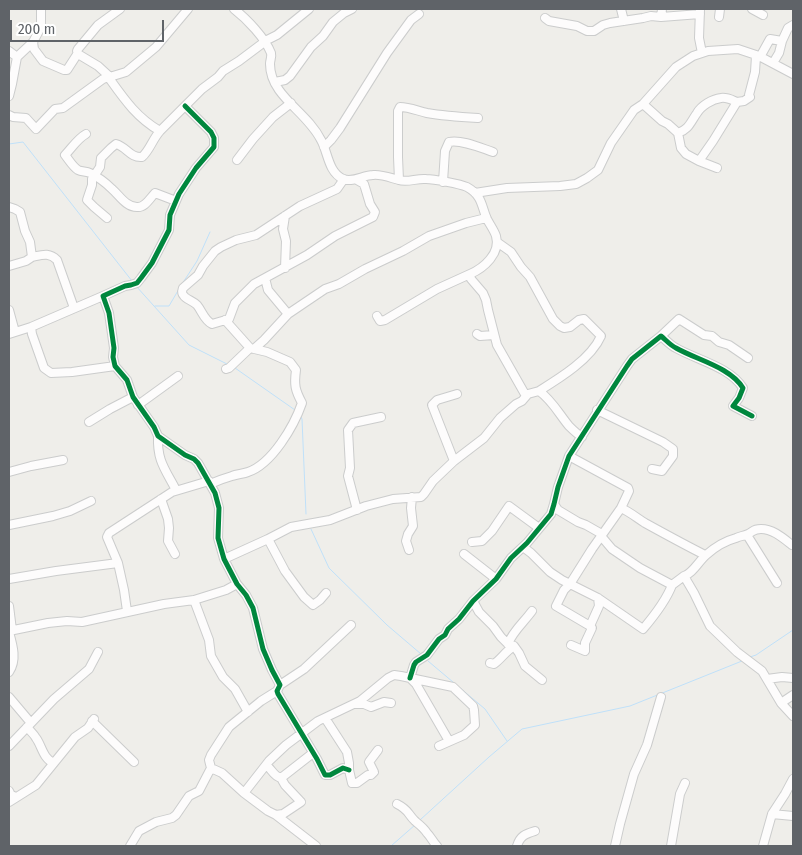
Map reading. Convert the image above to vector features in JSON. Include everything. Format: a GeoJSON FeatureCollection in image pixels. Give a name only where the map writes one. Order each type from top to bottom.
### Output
{"type":"FeatureCollection","features":[{"type":"Feature","properties":{"kind":"street"},"geometry":{"type":"LineString","coordinates":[[9,96],[17,57],[33,42],[41,26],[41,9]]}},
{"type":"Feature","properties":{"kind":"street"},"geometry":{"type":"LineString","coordinates":[[33,42],[34,49],[43,61],[67,70],[78,54],[78,48],[98,25],[120,9]]}},
{"type":"Feature","properties":{"kind":"street"},"geometry":{"type":"LineString","coordinates":[[9,115],[26,118],[36,129],[55,109],[64,108],[103,80],[126,72],[156,47],[188,9]]}},
{"type":"Feature","properties":{"kind":"street"},"geometry":{"type":"LineString","coordinates":[[234,9],[265,42],[272,56],[270,64],[272,76],[278,89],[321,140],[335,173],[344,179],[357,180],[372,175],[403,182],[427,178],[469,188],[482,201],[486,218],[496,235],[497,242],[494,255],[477,271],[437,290],[385,320],[380,320],[377,316]]}},
{"type":"Feature","properties":{"kind":"street"},"geometry":{"type":"LineString","coordinates":[[107,218],[88,200],[94,175],[100,167],[101,158],[116,144],[133,156],[142,157],[146,154],[160,131],[202,89],[224,71],[285,29],[309,9]]}},
{"type":"Feature","properties":{"kind":"street"},"geometry":{"type":"LineString","coordinates":[[275,82],[285,80],[290,76],[311,47],[323,36],[333,22],[352,9]]}},
{"type":"Feature","properties":{"kind":"street"},"geometry":{"type":"LineString","coordinates":[[621,9],[624,21]]}},
{"type":"Feature","properties":{"kind":"street"},"geometry":{"type":"LineString","coordinates":[[752,9],[763,15]]}},
{"type":"Feature","properties":{"kind":"street"},"geometry":{"type":"LineString","coordinates":[[545,18],[549,21],[594,31],[603,25],[661,13],[700,11],[699,38],[702,53]]}},
{"type":"Feature","properties":{"kind":"street"},"geometry":{"type":"LineString","coordinates":[[324,147],[340,128],[387,53],[411,20],[419,14]]}},
{"type":"Feature","properties":{"kind":"street"},"geometry":{"type":"LineString","coordinates":[[773,63],[779,53],[788,28],[793,25]]}},
{"type":"Feature","properties":{"kind":"street"},"geometry":{"type":"LineString","coordinates":[[678,134],[685,131],[698,110],[707,103],[720,98],[737,102],[744,101],[750,97],[758,56],[770,38],[782,42]]}},
{"type":"Feature","properties":{"kind":"street"},"geometry":{"type":"LineString","coordinates":[[475,194],[507,188],[576,184],[587,178],[598,170],[611,143],[634,110],[643,104],[676,68],[693,56],[714,50],[738,49],[758,56],[793,74]]}},
{"type":"Feature","properties":{"kind":"street"},"geometry":{"type":"LineString","coordinates":[[9,51],[17,57]]}},
{"type":"Feature","properties":{"kind":"street"},"geometry":{"type":"LineString","coordinates":[[78,54],[98,66],[131,108],[148,124],[160,131]]}},
{"type":"Feature","properties":{"kind":"street"},"geometry":{"type":"LineString","coordinates":[[699,160],[714,140],[737,102]]}},
{"type":"Feature","properties":{"kind":"street"},"geometry":{"type":"LineString","coordinates":[[237,160],[273,117],[290,103]]}},
{"type":"Feature","properties":{"kind":"street"},"geometry":{"type":"LineString","coordinates":[[643,104],[678,134],[681,148],[686,154],[717,168]]}},
{"type":"Feature","properties":{"kind":"street"},"geometry":{"type":"LineString","coordinates":[[9,310],[12,333],[31,327],[125,286],[137,283],[142,278],[152,263],[168,230],[170,214],[179,194],[196,168],[214,147],[214,138],[211,132],[185,106]]}},
{"type":"Feature","properties":{"kind":"street"},"geometry":{"type":"LineString","coordinates":[[399,180],[398,110],[400,107],[430,113],[478,118]]}},
{"type":"Feature","properties":{"kind":"street"},"geometry":{"type":"LineString","coordinates":[[86,134],[79,138],[65,155],[76,169],[94,175],[124,201],[138,208],[143,206],[155,193],[176,201]]}},
{"type":"Feature","properties":{"kind":"street"},"geometry":{"type":"LineString","coordinates":[[443,182],[445,151],[449,142],[462,142],[494,152]]}},
{"type":"Feature","properties":{"kind":"street"},"geometry":{"type":"LineString","coordinates":[[344,179],[337,189],[300,206],[256,235],[236,240],[221,247],[203,266],[198,275],[183,288],[184,297],[198,306],[208,323],[212,324],[229,318],[235,303],[254,284],[307,255],[334,236],[373,217],[375,212],[370,204],[364,184],[357,180]]}},
{"type":"Feature","properties":{"kind":"street"},"geometry":{"type":"LineString","coordinates":[[9,207],[20,212],[30,242],[32,257]]}},
{"type":"Feature","properties":{"kind":"street"},"geometry":{"type":"LineString","coordinates":[[285,268],[286,241],[283,229],[286,216]]}},
{"type":"Feature","properties":{"kind":"street"},"geometry":{"type":"LineString","coordinates":[[226,369],[264,340],[288,314],[325,289],[339,284],[429,236],[486,218]]}},
{"type":"Feature","properties":{"kind":"street"},"geometry":{"type":"LineString","coordinates":[[224,559],[291,527],[330,520],[393,499],[421,497],[433,481],[454,461],[484,438],[500,418],[516,404],[522,401],[528,394],[539,391],[558,379],[587,356],[601,336],[584,319],[579,320],[570,327],[564,328],[560,326],[550,313],[530,277],[511,252],[497,242]]}},
{"type":"Feature","properties":{"kind":"street"},"geometry":{"type":"LineString","coordinates":[[9,266],[26,261],[32,257],[46,254],[53,255],[57,260],[74,308]]}},
{"type":"Feature","properties":{"kind":"street"},"geometry":{"type":"LineString","coordinates":[[470,274],[486,300],[496,345],[526,396]]}},
{"type":"Feature","properties":{"kind":"street"},"geometry":{"type":"LineString","coordinates":[[264,278],[268,290],[288,314]]}},
{"type":"Feature","properties":{"kind":"street"},"geometry":{"type":"LineString","coordinates":[[102,296],[109,313],[115,366],[127,380],[133,397],[154,427],[158,436],[160,459],[176,490]]}},
{"type":"Feature","properties":{"kind":"street"},"geometry":{"type":"LineString","coordinates":[[410,678],[416,662],[426,655],[473,601],[496,579],[511,558],[551,514],[569,456],[597,410],[632,359],[679,319],[704,335],[712,336],[748,358]]}},
{"type":"Feature","properties":{"kind":"street"},"geometry":{"type":"LineString","coordinates":[[127,611],[118,563],[107,538],[109,533],[176,490],[249,472],[268,459],[285,437],[299,413],[302,403],[295,383],[296,370],[290,362],[252,348],[225,320]]}},
{"type":"Feature","properties":{"kind":"street"},"geometry":{"type":"LineString","coordinates":[[31,327],[44,368],[51,373],[115,366]]}},
{"type":"Feature","properties":{"kind":"street"},"geometry":{"type":"LineString","coordinates":[[477,334],[480,336],[494,335]]}},
{"type":"Feature","properties":{"kind":"street"},"geometry":{"type":"LineString","coordinates":[[661,336],[674,348],[726,372],[740,382],[743,388],[733,406],[752,416]]}},
{"type":"Feature","properties":{"kind":"street"},"geometry":{"type":"LineString","coordinates":[[138,405],[178,376]]}},
{"type":"Feature","properties":{"kind":"street"},"geometry":{"type":"LineString","coordinates":[[539,391],[553,404],[569,426],[582,437]]}},
{"type":"Feature","properties":{"kind":"street"},"geometry":{"type":"LineString","coordinates":[[454,461],[432,405],[437,400],[457,394]]}},
{"type":"Feature","properties":{"kind":"street"},"geometry":{"type":"LineString","coordinates":[[90,422],[133,397]]}},
{"type":"Feature","properties":{"kind":"street"},"geometry":{"type":"LineString","coordinates":[[597,410],[663,442],[673,449],[673,456],[662,471],[652,469]]}},
{"type":"Feature","properties":{"kind":"street"},"geometry":{"type":"LineString","coordinates":[[357,510],[348,476],[350,459],[348,430],[353,423],[381,417]]}},
{"type":"Feature","properties":{"kind":"street"},"geometry":{"type":"LineString","coordinates":[[158,436],[194,459],[215,493],[219,508],[218,538],[224,559],[237,584],[253,608],[263,649],[278,688],[325,776],[343,768],[349,770]]}},
{"type":"Feature","properties":{"kind":"street"},"geometry":{"type":"LineString","coordinates":[[569,456],[628,488],[629,491],[621,508],[570,584],[564,590],[556,606],[590,626]]}},
{"type":"Feature","properties":{"kind":"street"},"geometry":{"type":"LineString","coordinates":[[9,472],[63,460]]}},
{"type":"Feature","properties":{"kind":"street"},"geometry":{"type":"LineString","coordinates":[[409,550],[406,541],[413,526],[412,497]]}},
{"type":"Feature","properties":{"kind":"street"},"geometry":{"type":"LineString","coordinates":[[161,499],[170,528],[168,541],[176,554]]}},
{"type":"Feature","properties":{"kind":"street"},"geometry":{"type":"LineString","coordinates":[[9,526],[70,511],[91,501]]}},
{"type":"Feature","properties":{"kind":"street"},"geometry":{"type":"LineString","coordinates":[[554,504],[558,510],[600,533],[612,549],[640,568],[672,585]]}},
{"type":"Feature","properties":{"kind":"street"},"geometry":{"type":"LineString","coordinates":[[472,542],[482,541],[492,531],[509,506],[539,528]]}},
{"type":"Feature","properties":{"kind":"street"},"geometry":{"type":"LineString","coordinates":[[621,508],[685,546],[706,555]]}},
{"type":"Feature","properties":{"kind":"street"},"geometry":{"type":"LineString","coordinates":[[523,547],[550,572],[598,598],[643,629],[669,594],[672,585],[688,575],[715,548],[737,537],[747,535],[753,530],[763,529],[781,536],[792,545]]}},
{"type":"Feature","properties":{"kind":"street"},"geometry":{"type":"LineString","coordinates":[[747,535],[777,583]]}},
{"type":"Feature","properties":{"kind":"street"},"geometry":{"type":"LineString","coordinates":[[268,539],[285,571],[304,597],[313,605],[326,593]]}},
{"type":"Feature","properties":{"kind":"street"},"geometry":{"type":"LineString","coordinates":[[464,554],[496,579]]}},
{"type":"Feature","properties":{"kind":"street"},"geometry":{"type":"LineString","coordinates":[[9,579],[118,563]]}},
{"type":"Feature","properties":{"kind":"street"},"geometry":{"type":"LineString","coordinates":[[684,576],[692,588],[710,626],[736,652],[762,671],[781,703],[793,716]]}},
{"type":"Feature","properties":{"kind":"street"},"geometry":{"type":"LineString","coordinates":[[10,631],[67,621],[82,622],[127,611],[194,600],[226,590],[237,584]]}},
{"type":"Feature","properties":{"kind":"street"},"geometry":{"type":"LineString","coordinates":[[571,645],[585,651],[585,643],[592,628],[590,626],[599,606],[598,598]]}},
{"type":"Feature","properties":{"kind":"street"},"geometry":{"type":"LineString","coordinates":[[194,600],[209,640],[211,656],[223,677],[235,689],[248,712]]}},
{"type":"Feature","properties":{"kind":"street"},"geometry":{"type":"LineString","coordinates":[[473,601],[479,612],[501,637],[519,653],[525,666],[542,680]]}},
{"type":"Feature","properties":{"kind":"street"},"geometry":{"type":"LineString","coordinates":[[9,606],[14,659],[9,672]]}},
{"type":"Feature","properties":{"kind":"street"},"geometry":{"type":"LineString","coordinates":[[490,663],[496,663],[509,650],[511,645],[509,641],[532,611]]}},
{"type":"Feature","properties":{"kind":"street"},"geometry":{"type":"LineString","coordinates":[[130,846],[139,832],[156,822],[176,816],[190,796],[199,791],[211,768],[209,760],[211,755],[229,727],[304,669],[351,625]]}},
{"type":"Feature","properties":{"kind":"street"},"geometry":{"type":"LineString","coordinates":[[9,746],[54,699],[89,669],[98,652]]}},
{"type":"Feature","properties":{"kind":"street"},"geometry":{"type":"LineString","coordinates":[[244,793],[266,765],[286,745],[318,721],[355,704],[394,675],[453,686],[473,706],[475,725],[464,734],[439,746]]}},
{"type":"Feature","properties":{"kind":"street"},"geometry":{"type":"LineString","coordinates":[[767,679],[782,676],[793,678]]}},
{"type":"Feature","properties":{"kind":"street"},"geometry":{"type":"LineString","coordinates":[[410,678],[416,684],[450,742]]}},
{"type":"Feature","properties":{"kind":"street"},"geometry":{"type":"LineString","coordinates":[[781,703],[793,694]]}},
{"type":"Feature","properties":{"kind":"street"},"geometry":{"type":"LineString","coordinates":[[9,697],[29,725],[46,758],[54,762]]}},
{"type":"Feature","properties":{"kind":"street"},"geometry":{"type":"LineString","coordinates":[[615,846],[634,774],[647,745],[661,697]]}},
{"type":"Feature","properties":{"kind":"street"},"geometry":{"type":"LineString","coordinates":[[355,704],[364,704],[371,707],[384,702],[391,703]]}},
{"type":"Feature","properties":{"kind":"street"},"geometry":{"type":"LineString","coordinates":[[325,718],[347,752],[353,784],[374,772],[369,762],[378,750]]}},
{"type":"Feature","properties":{"kind":"street"},"geometry":{"type":"LineString","coordinates":[[9,802],[36,785],[75,738],[88,728],[93,720],[134,762]]}},
{"type":"Feature","properties":{"kind":"street"},"geometry":{"type":"LineString","coordinates":[[281,778],[313,753]]}},
{"type":"Feature","properties":{"kind":"street"},"geometry":{"type":"LineString","coordinates":[[266,765],[276,777],[281,778],[301,802],[283,814],[276,815]]}},
{"type":"Feature","properties":{"kind":"street"},"geometry":{"type":"LineString","coordinates":[[211,768],[222,773],[244,793],[316,846]]}},
{"type":"Feature","properties":{"kind":"street"},"geometry":{"type":"LineString","coordinates":[[763,846],[772,814],[793,779]]}},
{"type":"Feature","properties":{"kind":"street"},"geometry":{"type":"LineString","coordinates":[[671,846],[680,794],[685,783]]}},
{"type":"Feature","properties":{"kind":"street"},"geometry":{"type":"LineString","coordinates":[[9,791],[16,798]]}},
{"type":"Feature","properties":{"kind":"street"},"geometry":{"type":"LineString","coordinates":[[397,804],[409,812],[437,846]]}},
{"type":"Feature","properties":{"kind":"street"},"geometry":{"type":"LineString","coordinates":[[772,814],[793,816]]}},
{"type":"Feature","properties":{"kind":"street"},"geometry":{"type":"LineString","coordinates":[[517,846],[524,834],[535,831]]}},
{"type":"Feature","properties":{"kind":"waterway"},"geometry":{"type":"LineString","coordinates":[[9,144],[23,142],[132,281]]}},
{"type":"Feature","properties":{"kind":"waterway"},"geometry":{"type":"LineString","coordinates":[[182,284],[197,261],[210,232]]}},
{"type":"Feature","properties":{"kind":"waterway"},"geometry":{"type":"LineString","coordinates":[[136,286],[189,345],[229,365]]}},
{"type":"Feature","properties":{"kind":"waterway"},"geometry":{"type":"LineString","coordinates":[[155,306],[169,306],[179,289]]}},
{"type":"Feature","properties":{"kind":"waterway"},"geometry":{"type":"LineString","coordinates":[[235,368],[295,410]]}},
{"type":"Feature","properties":{"kind":"waterway"},"geometry":{"type":"LineString","coordinates":[[301,417],[306,514]]}},
{"type":"Feature","properties":{"kind":"waterway"},"geometry":{"type":"LineString","coordinates":[[311,529],[329,568],[387,625],[421,654]]}},
{"type":"Feature","properties":{"kind":"waterway"},"geometry":{"type":"LineString","coordinates":[[750,657],[793,630]]}},
{"type":"Feature","properties":{"kind":"waterway"},"geometry":{"type":"LineString","coordinates":[[428,661],[485,709],[507,741]]}},
{"type":"Feature","properties":{"kind":"waterway"},"geometry":{"type":"LineString","coordinates":[[420,820],[522,729],[630,706],[742,661]]}},
{"type":"Feature","properties":{"kind":"waterway"},"geometry":{"type":"LineString","coordinates":[[391,846],[415,825]]}},
{"type":"Feature","properties":{"kind":"cycle path"},"geometry":{"type":"LineString","coordinates":[[185,106],[211,132],[214,138],[214,147],[196,168],[179,194],[170,215],[169,230],[152,263],[141,278],[137,283],[103,296],[109,313],[115,366],[127,380],[133,397],[158,436],[194,459],[215,493],[219,508],[218,538],[224,559],[237,584],[253,608],[263,649],[280,685],[277,691],[278,694],[325,775],[330,775],[343,768],[349,770]]}},
{"type":"Feature","properties":{"kind":"cycle path"},"geometry":{"type":"LineString","coordinates":[[410,678],[416,662],[427,655],[473,601],[496,579],[511,558],[527,543],[551,514],[569,456],[632,359],[661,336],[674,347],[722,369],[737,381],[743,388],[733,406],[752,416]]}}]}
